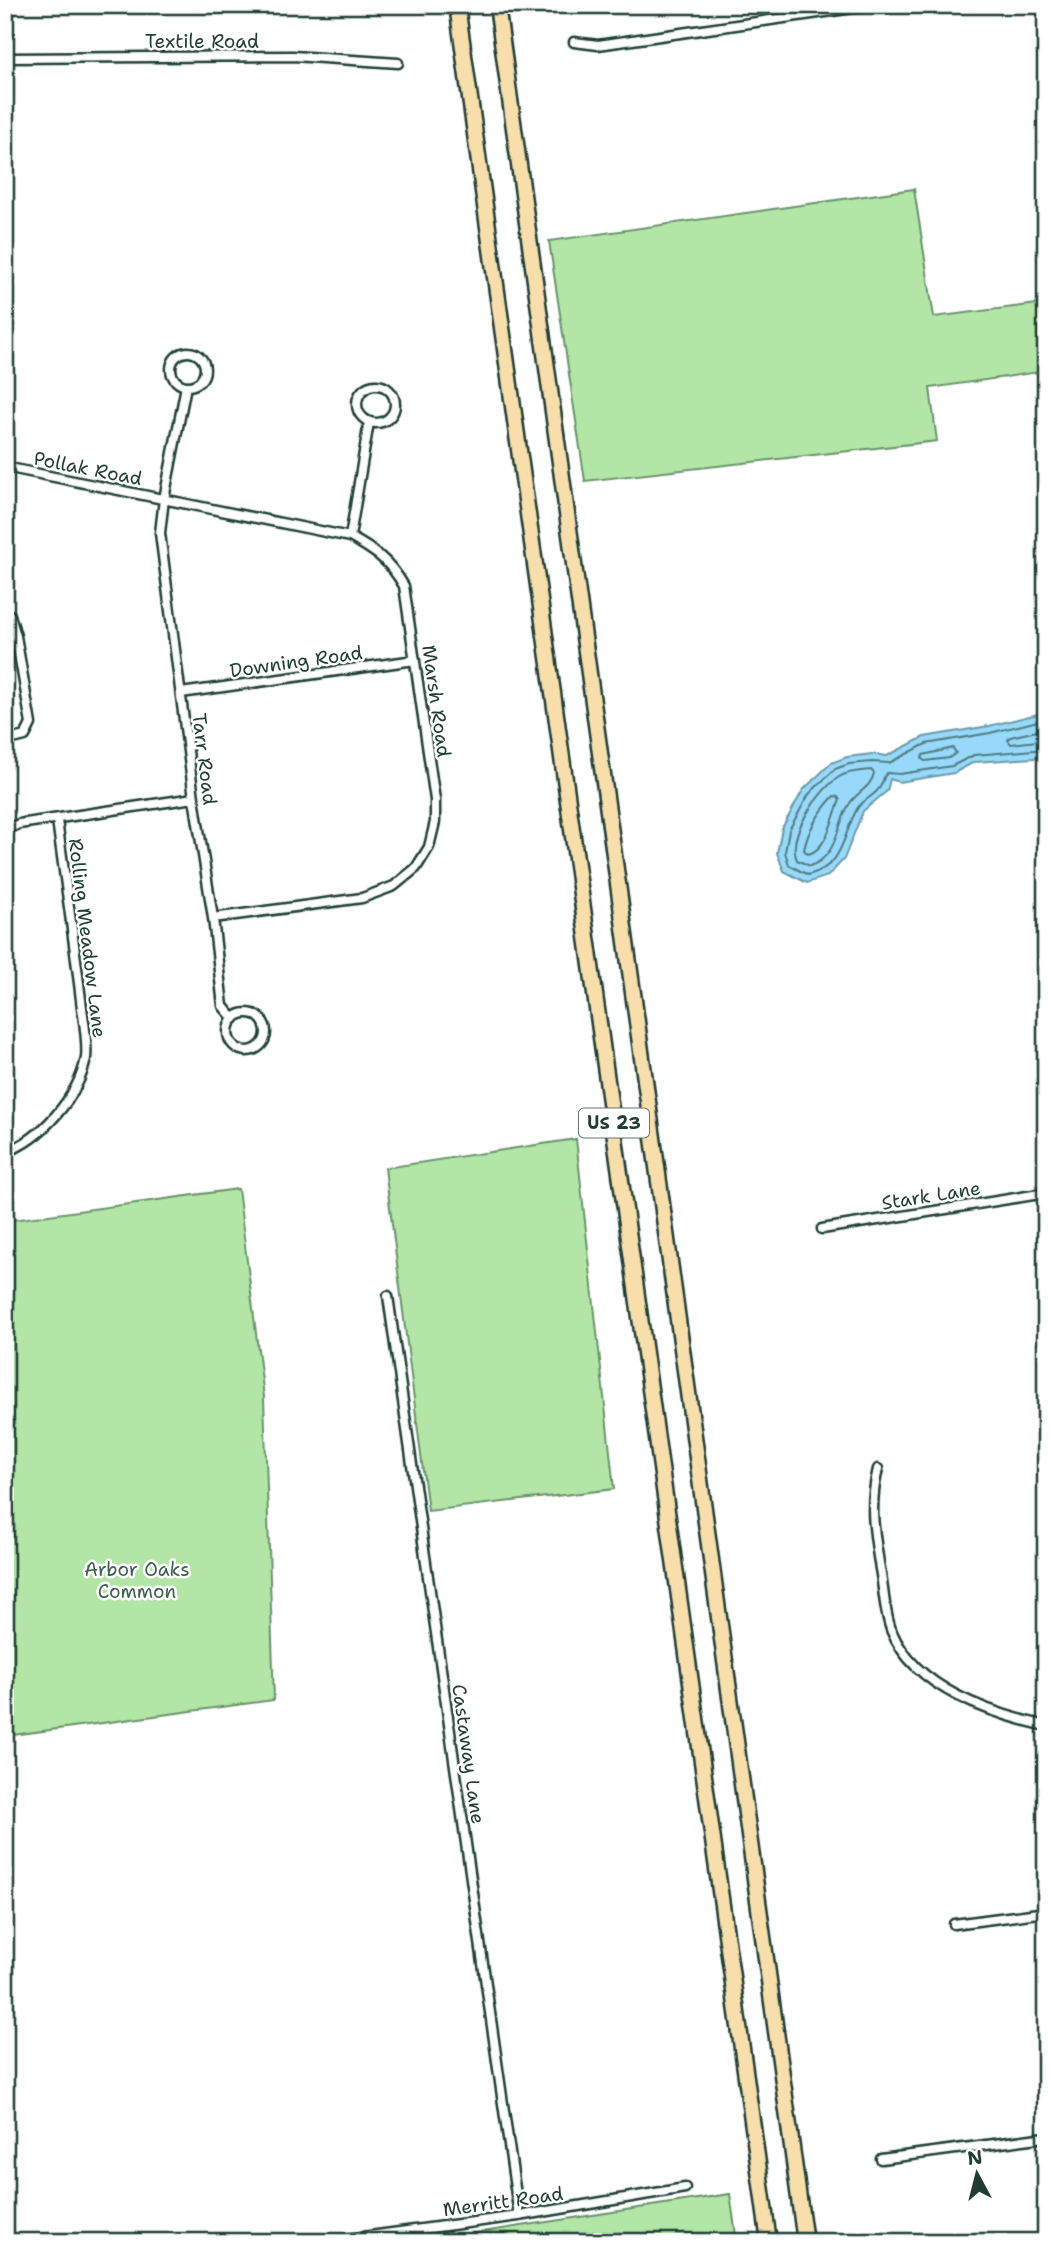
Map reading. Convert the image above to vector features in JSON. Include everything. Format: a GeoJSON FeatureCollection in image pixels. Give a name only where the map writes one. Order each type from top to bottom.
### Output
{"type":"FeatureCollection","features":[{"type":"Feature","properties":{"kind":"highway","name":"US 23"},"geometry":{"type":"LineString","coordinates":[[455,5],[769,2242]]}},
{"type":"Feature","properties":{"kind":"highway","name":"US 23"},"geometry":{"type":"LineString","coordinates":[[497,5],[805,2242]]}},
{"type":"Feature","properties":{"kind":"street"},"geometry":{"type":"LineString","coordinates":[[574,42],[598,45],[874,5]]}},
{"type":"Feature","properties":{"kind":"street","name":"Textile Road"},"geometry":{"type":"LineString","coordinates":[[5,58],[293,56],[398,63]]}},
{"type":"Feature","properties":{"kind":"street"},"geometry":{"type":"LineString","coordinates":[[182,352],[193,352],[202,359],[205,370],[201,380],[186,386],[173,376],[171,365],[182,352]]}},
{"type":"Feature","properties":{"kind":"street"},"geometry":{"type":"LineString","coordinates":[[373,385],[385,387],[393,396],[392,414],[382,422],[369,422],[357,408],[358,395],[373,385]]}},
{"type":"Feature","properties":{"kind":"street","name":"Tarr Road"},"geometry":{"type":"LineString","coordinates":[[186,386],[160,533],[223,1006],[234,1019]]}},
{"type":"Feature","properties":{"kind":"street"},"geometry":{"type":"LineString","coordinates":[[349,537],[369,422]]}},
{"type":"Feature","properties":{"kind":"street","name":"Pollak Road"},"geometry":{"type":"LineString","coordinates":[[5,467],[164,499]]}},
{"type":"Feature","properties":{"kind":"street","name":"Marsh Road"},"geometry":{"type":"LineString","coordinates":[[164,499],[349,537],[379,553],[404,586],[435,800],[435,822],[429,847],[416,868],[394,886],[362,898],[213,918]]}},
{"type":"Feature","properties":{"kind":"street"},"geometry":{"type":"LineString","coordinates":[[5,614],[10,615],[13,621],[31,724],[25,736],[5,741]]}},
{"type":"Feature","properties":{"kind":"street","name":"Downing Road"},"geometry":{"type":"LineString","coordinates":[[181,693],[415,660]]}},
{"type":"Feature","properties":{"kind":"street"},"geometry":{"type":"LineString","coordinates":[[5,830],[19,824],[194,798]]}},
{"type":"Feature","properties":{"kind":"street","name":"Rolling Meadow Lane"},"geometry":{"type":"LineString","coordinates":[[5,1152],[26,1142],[58,1112],[73,1090],[86,1058],[80,990],[57,820]]}},
{"type":"Feature","properties":{"kind":"street"},"geometry":{"type":"LineString","coordinates":[[250,1013],[261,1018],[266,1035],[259,1046],[248,1051],[231,1042],[229,1030],[234,1019],[238,1015],[250,1013]]}},
{"type":"Feature","properties":{"kind":"street","name":"Stark Lane"},"geometry":{"type":"LineString","coordinates":[[822,1229],[1046,1193]]}},
{"type":"Feature","properties":{"kind":"street","name":"Castaway Lane"},"geometry":{"type":"LineString","coordinates":[[388,1296],[519,2216]]}},
{"type":"Feature","properties":{"kind":"street"},"geometry":{"type":"LineString","coordinates":[[878,1469],[871,1506],[876,1547],[886,1611],[892,1632],[905,1653],[937,1684],[971,1703],[1046,1726]]}},
{"type":"Feature","properties":{"kind":"street"},"geometry":{"type":"LineString","coordinates":[[954,1924],[1046,1912]]}},
{"type":"Feature","properties":{"kind":"street"},"geometry":{"type":"LineString","coordinates":[[881,2159],[1046,2137]]}},
{"type":"Feature","properties":{"kind":"street","name":"Merritt Road"},"geometry":{"type":"LineString","coordinates":[[325,2242],[519,2216],[685,2188]]}},
{"type":"Feature","properties":{"kind":"green space"},"geometry":{"type":"Polygon","coordinates":[[[914,189],[934,317],[1046,303],[1046,371],[930,388],[937,441],[585,481],[549,241],[914,189]]]}},
{"type":"Feature","properties":{"kind":"green space"},"geometry":{"type":"Polygon","coordinates":[[[576,1139],[614,1489],[428,1511],[385,1168],[576,1139]]]}},
{"type":"Feature","properties":{"kind":"green space","name":"Arbor Oaks Common"},"geometry":{"type":"Polygon","coordinates":[[[238,1189],[264,1397],[274,1700],[5,1736],[5,1221],[238,1189]]]}},
{"type":"Feature","properties":{"kind":"green space"},"geometry":{"type":"Polygon","coordinates":[[[730,2194],[737,2242],[417,2242],[730,2194]]]}},
{"type":"Feature","properties":{"kind":"water"},"geometry":{"type":"Polygon","coordinates":[[[1046,712],[1046,755],[974,762],[954,773],[899,782],[890,779],[887,791],[863,811],[844,859],[828,876],[807,883],[784,871],[777,853],[782,828],[803,790],[831,763],[847,757],[872,754],[887,756],[924,737],[989,726],[1046,712]]]}}]}
